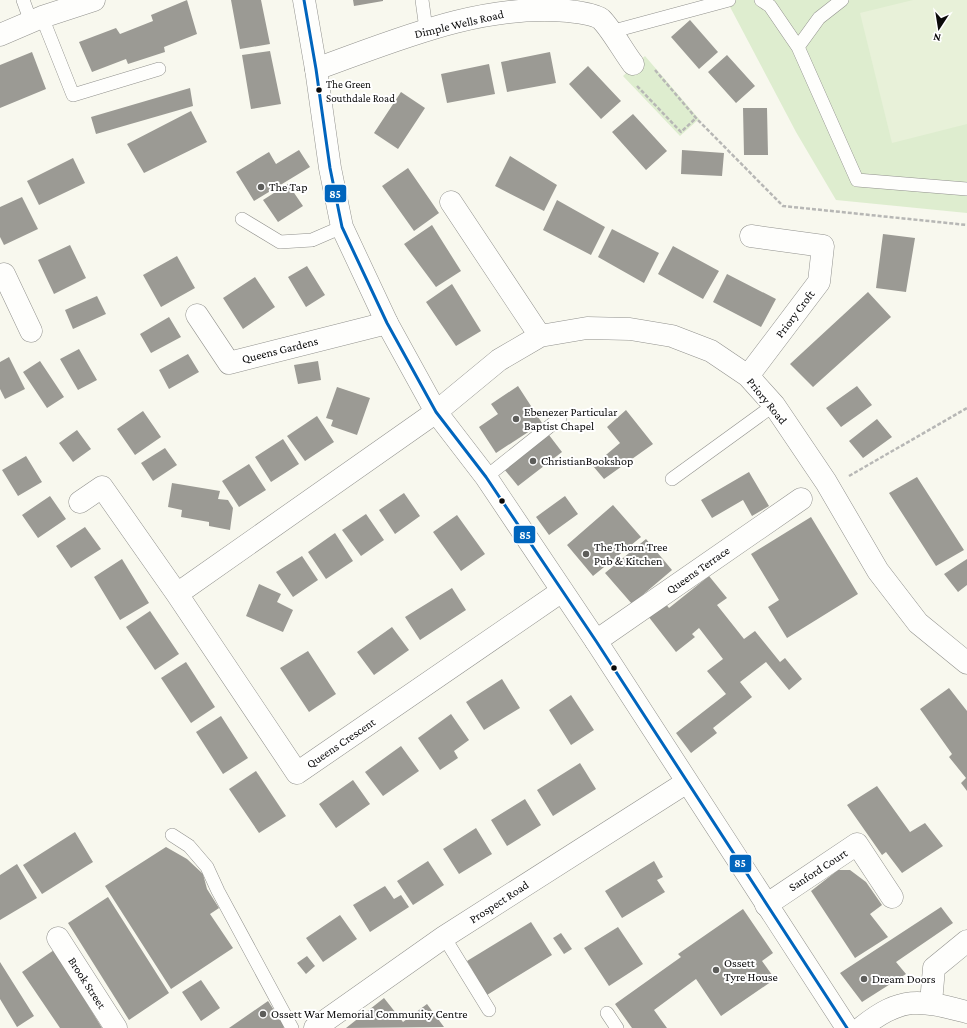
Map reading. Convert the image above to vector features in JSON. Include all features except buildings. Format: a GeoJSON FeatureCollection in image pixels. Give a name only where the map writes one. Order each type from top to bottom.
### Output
{"type":"FeatureCollection","features":[{"type":"Feature","properties":{"kind":"street"},"geometry":{"type":"LineString","coordinates":[[0,34],[94,0]]}},
{"type":"Feature","properties":{"kind":"street"},"geometry":{"type":"LineString","coordinates":[[304,0],[316,69],[330,168],[342,227],[386,324],[436,412],[486,478],[596,641],[686,782],[847,1026],[876,1016],[894,1007],[914,1001],[931,1002],[967,1012]]}},
{"type":"Feature","properties":{"kind":"street","name":"Dimple Wells Road"},"geometry":{"type":"LineString","coordinates":[[316,69],[426,29],[500,14],[546,9],[605,17]]}},
{"type":"Feature","properties":{"kind":"street"},"geometry":{"type":"LineString","coordinates":[[605,17],[633,64]]}},
{"type":"Feature","properties":{"kind":"street"},"geometry":{"type":"LineString","coordinates":[[451,202],[540,336]]}},
{"type":"Feature","properties":{"kind":"street","name":"Priory Croft"},"geometry":{"type":"LineString","coordinates":[[748,376],[820,282],[823,246],[751,236]]}},
{"type":"Feature","properties":{"kind":"street"},"geometry":{"type":"LineString","coordinates":[[4,274],[8,306],[31,331]]}},
{"type":"Feature","properties":{"kind":"street","name":"Queens Gardens"},"geometry":{"type":"LineString","coordinates":[[198,315],[228,363],[386,324]]}},
{"type":"Feature","properties":{"kind":"street","name":"Priory Road"},"geometry":{"type":"LineString","coordinates":[[436,412],[499,360],[540,336],[587,328],[630,329],[672,336],[711,351],[748,376],[774,405],[829,487],[878,571],[918,623],[967,663]]}},
{"type":"Feature","properties":{"kind":"street"},"geometry":{"type":"LineString","coordinates":[[177,594],[436,412]]}},
{"type":"Feature","properties":{"kind":"street","name":"Queens Crescent"},"geometry":{"type":"LineString","coordinates":[[80,502],[102,487],[177,594],[297,773],[562,591]]}},
{"type":"Feature","properties":{"kind":"street","name":"Queens Terrace"},"geometry":{"type":"LineString","coordinates":[[596,641],[801,499]]}},
{"type":"Feature","properties":{"kind":"street","name":"Prospect Road"},"geometry":{"type":"LineString","coordinates":[[315,1028],[444,937],[686,782]]}},
{"type":"Feature","properties":{"kind":"street","name":"Sanford Court"},"geometry":{"type":"LineString","coordinates":[[766,904],[857,844],[892,897]]}},
{"type":"Feature","properties":{"kind":"street","name":"Brook Street"},"geometry":{"type":"LineString","coordinates":[[58,938],[116,1028]]}},
{"type":"Feature","properties":{"kind":"street"},"geometry":{"type":"LineString","coordinates":[[931,1002],[934,968],[967,941]]}},
{"type":"Feature","properties":{"kind":"lane"},"geometry":{"type":"LineString","coordinates":[[23,0],[36,20],[73,95],[159,69]]}},
{"type":"Feature","properties":{"kind":"lane"},"geometry":{"type":"LineString","coordinates":[[422,0],[426,29]]}},
{"type":"Feature","properties":{"kind":"lane"},"geometry":{"type":"LineString","coordinates":[[605,17],[729,0]]}},
{"type":"Feature","properties":{"kind":"lane"},"geometry":{"type":"LineString","coordinates":[[761,0],[770,6],[798,47],[857,180],[967,189]]}},
{"type":"Feature","properties":{"kind":"lane"},"geometry":{"type":"LineString","coordinates":[[798,47],[819,18],[842,0]]}},
{"type":"Feature","properties":{"kind":"lane"},"geometry":{"type":"LineString","coordinates":[[242,219],[280,242],[312,240],[342,227]]}},
{"type":"Feature","properties":{"kind":"lane"},"geometry":{"type":"LineString","coordinates":[[672,479],[774,405]]}},
{"type":"Feature","properties":{"kind":"lane"},"geometry":{"type":"LineString","coordinates":[[486,478],[560,418]]}},
{"type":"Feature","properties":{"kind":"lane"},"geometry":{"type":"LineString","coordinates":[[172,835],[189,846],[207,867],[218,891],[292,1028]]}},
{"type":"Feature","properties":{"kind":"lane"},"geometry":{"type":"LineString","coordinates":[[444,937],[489,1010]]}},
{"type":"Feature","properties":{"kind":"lane"},"geometry":{"type":"LineString","coordinates":[[607,1012],[617,1028]]}},
{"type":"Feature","properties":{"kind":"path"},"geometry":{"type":"LineString","coordinates":[[696,118],[681,132],[624,72],[642,54],[696,118],[783,206],[967,225]]}},
{"type":"Feature","properties":{"kind":"path"},"geometry":{"type":"LineString","coordinates":[[829,487],[967,408]]}},
{"type":"Feature","properties":{"kind":"green space"},"geometry":{"type":"Polygon","coordinates":[[[722,0],[967,0],[967,213],[836,200],[796,132],[729,5],[722,0]]]}},
{"type":"Feature","properties":{"kind":"green space"},"geometry":{"type":"Polygon","coordinates":[[[913,0],[967,0],[967,124],[892,143],[860,13],[913,0]]]}},
{"type":"Feature","properties":{"kind":"green space"},"geometry":{"type":"Polygon","coordinates":[[[645,56],[699,119],[680,136],[623,76],[645,56]]]}},
{"type":"Feature","properties":{"kind":"transit line","name":"85"},"geometry":{"type":"LineString","coordinates":[[304,0],[316,69],[330,168],[342,227],[387,323],[436,412],[486,477],[596,641],[847,1028]]}},
{"type":"Feature","properties":{"kind":"place","name":"The Green Southdale Road"},"geometry":{"type":"Point","coordinates":[319,90]}},
{"type":"Feature","properties":{"kind":"place","name":"The Tap"},"geometry":{"type":"Point","coordinates":[261,187]}},
{"type":"Feature","properties":{"kind":"place","name":"Ebenezer Particular Baptist Chapel"},"geometry":{"type":"Point","coordinates":[516,419]}},
{"type":"Feature","properties":{"kind":"place","name":"ChristianBookshop"},"geometry":{"type":"Point","coordinates":[533,461]}},
{"type":"Feature","properties":{"kind":"place","name":"The Thorn Tree Pub & Kitchen"},"geometry":{"type":"Point","coordinates":[586,554]}},
{"type":"Feature","properties":{"kind":"place","name":"Ossett Tyre House"},"geometry":{"type":"Point","coordinates":[716,970]}},
{"type":"Feature","properties":{"kind":"place","name":"Dream Doors"},"geometry":{"type":"Point","coordinates":[864,979]}},
{"type":"Feature","properties":{"kind":"place","name":"Ossett War Memorial Community Centre"},"geometry":{"type":"Point","coordinates":[263,1014]}}]}
